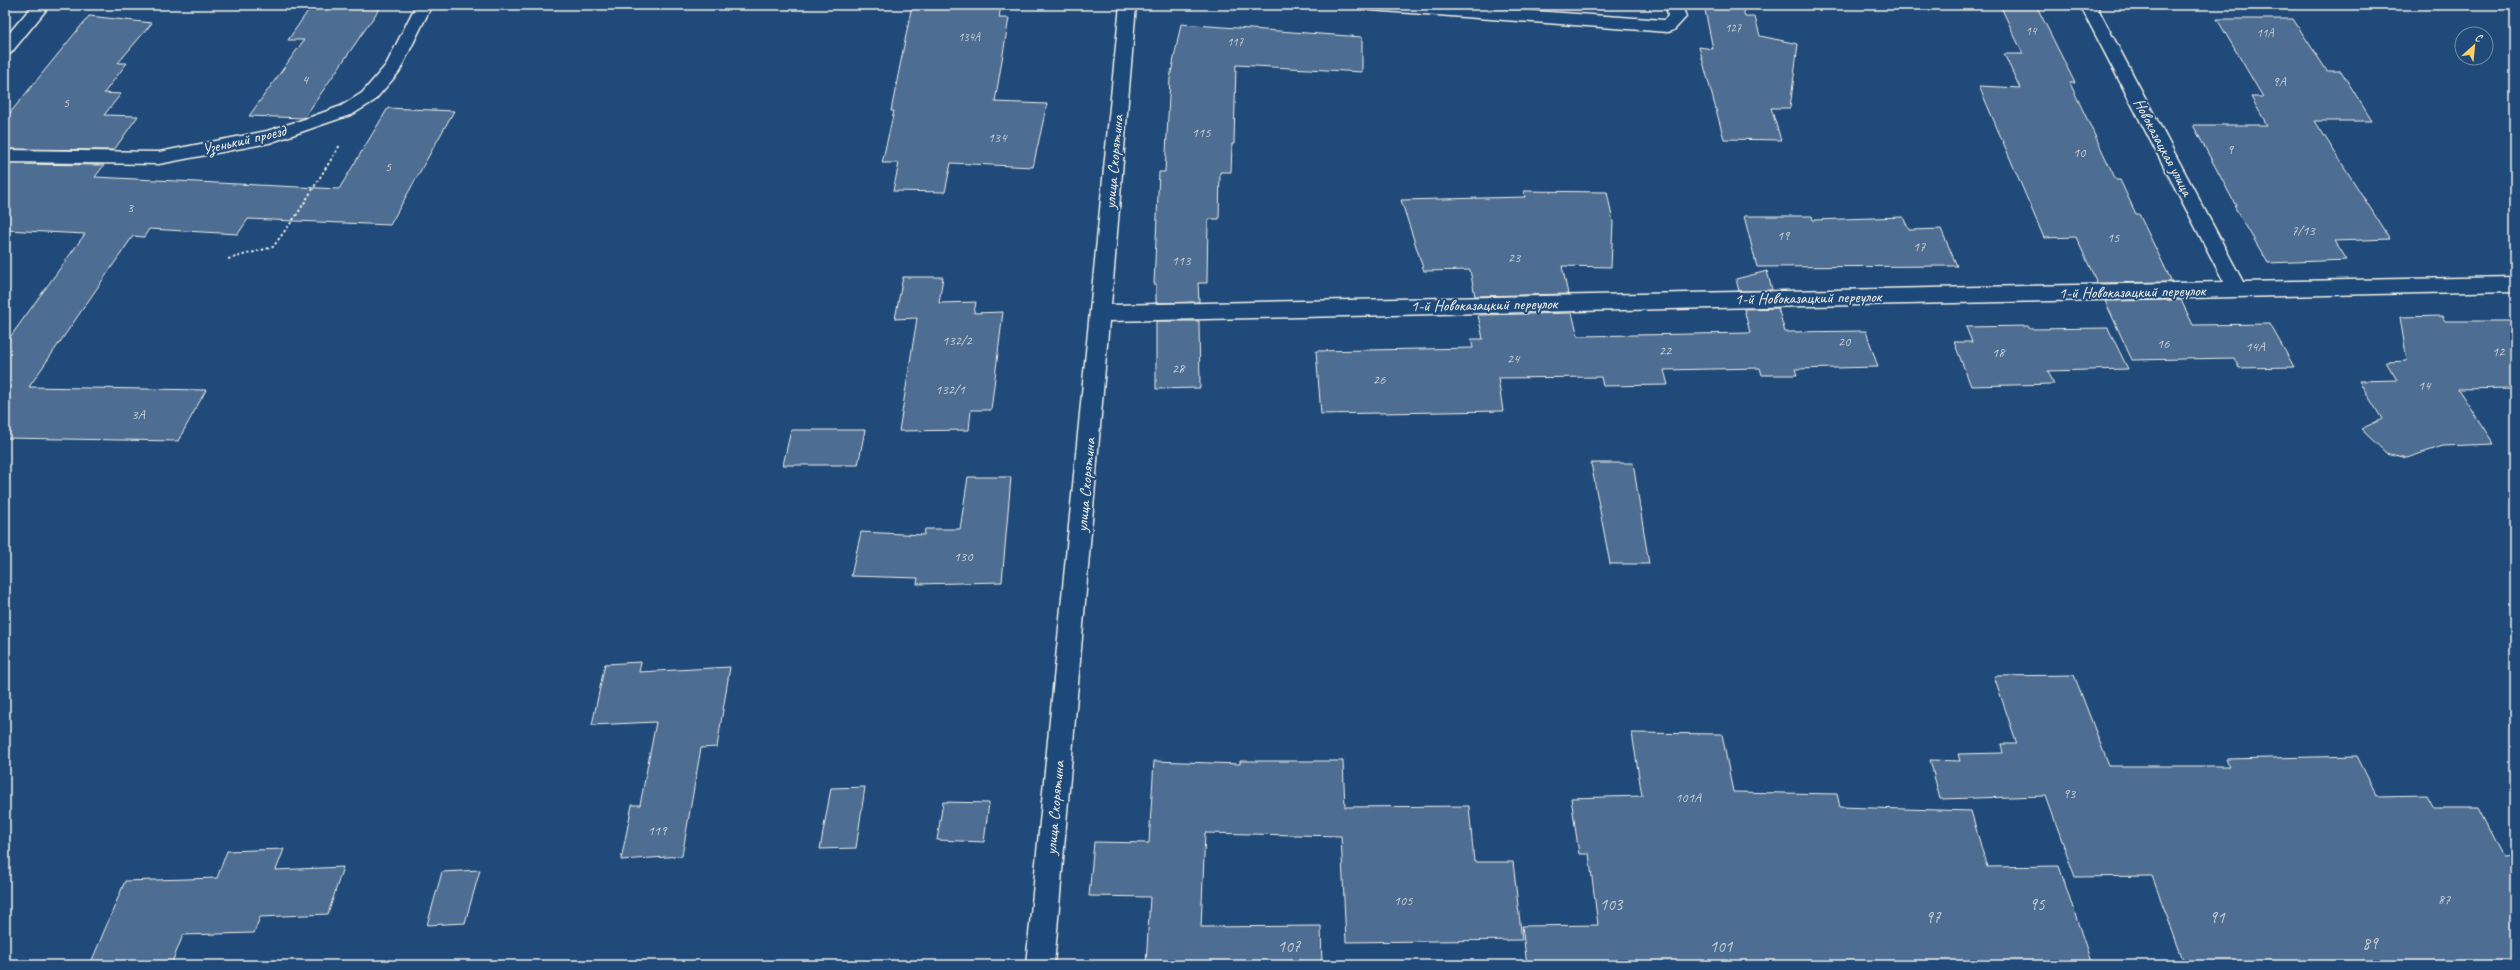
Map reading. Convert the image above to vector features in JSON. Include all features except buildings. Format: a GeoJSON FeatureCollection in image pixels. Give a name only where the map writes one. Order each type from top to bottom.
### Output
{"type":"FeatureCollection","features":[{"type":"Feature","properties":{"kind":"street"},"geometry":{"type":"LineString","coordinates":[[5,49],[42,5]]}},
{"type":"Feature","properties":{"kind":"street","name":"Узенький проезд"},"geometry":{"type":"LineString","coordinates":[[5,156],[159,158],[268,137],[346,110],[368,97],[393,68],[424,5]]}},
{"type":"Feature","properties":{"kind":"street","name":"улица Скорятина"},"geometry":{"type":"LineString","coordinates":[[1040,965],[1101,313],[1128,5]]}},
{"type":"Feature","properties":{"kind":"street"},"geometry":{"type":"LineString","coordinates":[[1370,5],[1668,26],[1677,17],[1674,5]]}},
{"type":"Feature","properties":{"kind":"street","name":"Новоказацкая улица"},"geometry":{"type":"LineString","coordinates":[[2088,5],[2237,289]]}},
{"type":"Feature","properties":{"kind":"street","name":"1-й Новоказацкий переулок"},"geometry":{"type":"LineString","coordinates":[[1101,313],[2515,284]]}},
{"type":"Feature","properties":{"kind":"path"},"geometry":{"type":"LineString","coordinates":[[228,258],[273,247],[298,213],[345,136],[346,110]]}}]}
